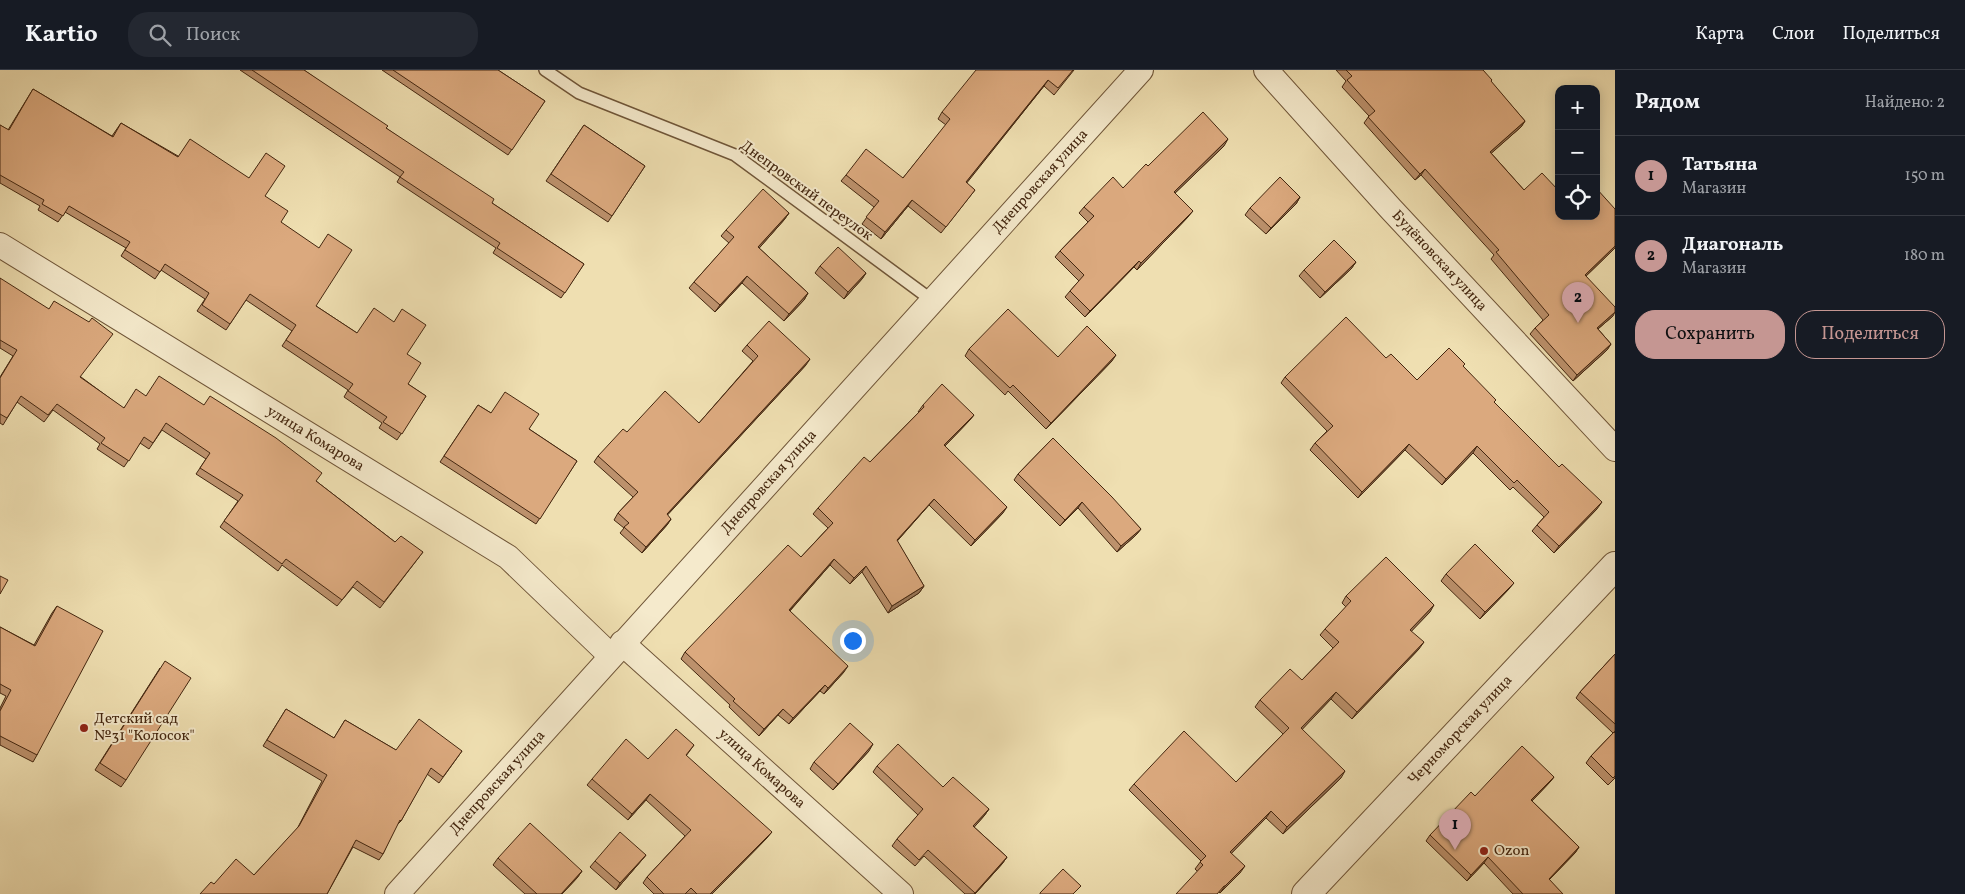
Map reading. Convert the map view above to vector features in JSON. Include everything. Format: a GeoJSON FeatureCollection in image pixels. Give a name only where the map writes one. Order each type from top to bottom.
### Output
{"type":"FeatureCollection","features":[{"type":"Feature","properties":{"kind":"street","name":"Днепровская улица"},"geometry":{"type":"LineString","coordinates":[[397,894],[1141,70]]}},
{"type":"Feature","properties":{"kind":"street","name":"Будёновская улица"},"geometry":{"type":"LineString","coordinates":[[1266,70],[1390,208],[1615,449]]}},
{"type":"Feature","properties":{"kind":"street","name":"улица Комарова"},"geometry":{"type":"LineString","coordinates":[[0,245],[508,556],[901,894]]}},
{"type":"Feature","properties":{"kind":"street","name":"Черноморская улица"},"geometry":{"type":"LineString","coordinates":[[1306,894],[1615,566]]}},
{"type":"Feature","properties":{"kind":"lane","name":"Днепровский переулок"},"geometry":{"type":"LineString","coordinates":[[545,70],[579,93],[735,155],[932,301]]}},
{"type":"Feature","properties":{"kind":"building"},"geometry":{"type":"Polygon","coordinates":[[[252,70],[304,70],[388,126],[386,128],[494,199],[492,203],[584,264],[565,293],[497,248],[500,243],[400,177],[404,172],[252,70]]]}},
{"type":"Feature","properties":{"kind":"building"},"geometry":{"type":"Polygon","coordinates":[[[393,70],[498,70],[545,101],[512,150],[393,70]]]}},
{"type":"Feature","properties":{"kind":"building"},"geometry":{"type":"Polygon","coordinates":[[[976,70],[1073,70],[1058,88],[1048,80],[966,182],[975,190],[946,227],[912,200],[885,232],[866,217],[879,201],[846,175],[866,149],[903,178],[950,119],[942,112],[976,70]]]}},
{"type":"Feature","properties":{"kind":"building"},"geometry":{"type":"Polygon","coordinates":[[[1346,70],[1483,70],[1525,121],[1490,152],[1524,190],[1542,173],[1555,187],[1555,220],[1600,220],[1600,192],[1615,209],[1615,246],[1585,275],[1615,307],[1615,312],[1597,328],[1611,344],[1577,375],[1535,328],[1549,315],[1496,252],[1499,250],[1425,169],[1420,174],[1368,117],[1375,111],[1347,80],[1352,76],[1346,70]]]}},
{"type":"Feature","properties":{"kind":"building"},"geometry":{"type":"Polygon","coordinates":[[[33,89],[113,137],[121,123],[178,157],[190,139],[249,178],[266,153],[285,166],[265,196],[288,211],[281,222],[319,248],[328,234],[352,250],[316,306],[357,333],[374,308],[394,322],[402,309],[426,325],[407,354],[421,363],[408,384],[426,396],[402,434],[383,422],[387,417],[348,391],[353,384],[286,340],[296,325],[250,294],[230,324],[202,305],[209,293],[165,264],[160,272],[125,250],[130,242],[69,206],[63,216],[42,204],[44,200],[0,175],[0,125],[9,130],[33,89]]]}},
{"type":"Feature","properties":{"kind":"building"},"geometry":{"type":"Polygon","coordinates":[[[1203,112],[1228,139],[1174,192],[1193,211],[1141,263],[1139,261],[1090,311],[1070,291],[1084,275],[1060,251],[1094,216],[1084,207],[1113,177],[1123,188],[1146,164],[1148,166],[1203,112]]]}},
{"type":"Feature","properties":{"kind":"building"},"geometry":{"type":"Polygon","coordinates":[[[584,125],[645,166],[612,216],[551,174],[584,125]]]}},
{"type":"Feature","properties":{"kind":"building"},"geometry":{"type":"Polygon","coordinates":[[[1280,177],[1300,197],[1271,228],[1250,208],[1280,177]]]}},
{"type":"Feature","properties":{"kind":"building"},"geometry":{"type":"Polygon","coordinates":[[[763,189],[789,213],[758,247],[808,293],[789,314],[747,276],[720,305],[694,282],[734,237],[726,230],[763,189]]]}},
{"type":"Feature","properties":{"kind":"building"},"geometry":{"type":"Polygon","coordinates":[[[1334,240],[1356,262],[1325,292],[1304,270],[1334,240]]]}},
{"type":"Feature","properties":{"kind":"building"},"geometry":{"type":"Polygon","coordinates":[[[838,247],[866,273],[848,292],[820,266],[838,247]]]}},
{"type":"Feature","properties":{"kind":"building"},"geometry":{"type":"Polygon","coordinates":[[[0,278],[49,309],[54,301],[89,322],[92,318],[113,334],[80,377],[124,408],[136,389],[146,396],[159,376],[204,405],[210,396],[276,438],[322,473],[316,481],[395,542],[401,536],[423,552],[384,602],[357,581],[342,600],[286,559],[282,564],[224,521],[243,495],[200,468],[210,453],[166,423],[153,443],[144,437],[129,461],[101,443],[105,438],[57,404],[48,415],[21,396],[7,418],[0,414],[0,378],[17,350],[0,340],[0,278]]]}},
{"type":"Feature","properties":{"kind":"building"},"geometry":{"type":"Polygon","coordinates":[[[1008,309],[1058,357],[1087,326],[1116,355],[1051,423],[1013,385],[1010,388],[969,349],[1008,309]]]}},
{"type":"Feature","properties":{"kind":"building"},"geometry":{"type":"Polygon","coordinates":[[[1346,317],[1386,358],[1391,354],[1417,380],[1449,348],[1465,364],[1463,366],[1496,400],[1494,402],[1559,467],[1562,464],[1602,502],[1559,546],[1537,525],[1549,512],[1517,480],[1514,483],[1477,446],[1446,479],[1409,444],[1362,492],[1315,443],[1333,426],[1285,377],[1346,317]]]}},
{"type":"Feature","properties":{"kind":"building"},"geometry":{"type":"Polygon","coordinates":[[[769,321],[810,359],[667,514],[671,519],[646,547],[624,527],[629,523],[618,513],[638,492],[598,456],[623,429],[627,432],[665,391],[699,423],[758,356],[747,345],[769,321]]]}},
{"type":"Feature","properties":{"kind":"building"},"geometry":{"type":"Polygon","coordinates":[[[942,384],[974,415],[944,445],[1007,507],[975,540],[934,499],[897,540],[924,586],[892,606],[866,566],[854,578],[834,559],[789,610],[848,666],[828,688],[825,685],[793,718],[783,709],[764,729],[733,701],[735,699],[685,652],[788,545],[801,557],[833,523],[818,508],[864,457],[870,462],[924,407],[923,405],[942,384]]]}},
{"type":"Feature","properties":{"kind":"building"},"geometry":{"type":"Polygon","coordinates":[[[505,392],[539,414],[529,429],[577,461],[540,519],[444,456],[478,405],[491,413],[505,392]]]}},
{"type":"Feature","properties":{"kind":"building"},"geometry":{"type":"Polygon","coordinates":[[[1053,438],[1141,529],[1121,546],[1082,502],[1065,520],[1018,474],[1053,438]]]}},
{"type":"Feature","properties":{"kind":"building"},"geometry":{"type":"Polygon","coordinates":[[[1475,544],[1514,583],[1485,612],[1446,574],[1475,544]]]}},
{"type":"Feature","properties":{"kind":"building"},"geometry":{"type":"Polygon","coordinates":[[[1386,557],[1434,605],[1410,630],[1424,642],[1357,712],[1336,692],[1301,728],[1345,771],[1287,827],[1271,811],[1230,852],[1245,866],[1217,894],[1176,894],[1203,865],[1200,862],[1206,856],[1134,784],[1184,731],[1236,782],[1289,728],[1260,700],[1290,669],[1302,680],[1339,642],[1325,629],[1351,601],[1346,596],[1386,557]]]}},
{"type":"Feature","properties":{"kind":"building"},"geometry":{"type":"Polygon","coordinates":[[[0,576],[8,580],[0,594],[0,576]]]}},
{"type":"Feature","properties":{"kind":"building"},"geometry":{"type":"Polygon","coordinates":[[[57,606],[103,631],[37,755],[0,736],[0,711],[11,690],[0,684],[0,627],[35,646],[57,606]]]}},
{"type":"Feature","properties":{"kind":"building"},"geometry":{"type":"Polygon","coordinates":[[[1615,654],[1615,724],[1580,692],[1615,654]]]}},
{"type":"Feature","properties":{"kind":"building"},"geometry":{"type":"Polygon","coordinates":[[[165,661],[191,678],[126,780],[100,763],[165,661]]]}},
{"type":"Feature","properties":{"kind":"building"},"geometry":{"type":"Polygon","coordinates":[[[286,709],[334,738],[345,720],[396,750],[419,719],[462,751],[443,777],[431,768],[400,820],[383,854],[356,840],[327,894],[200,894],[211,882],[214,884],[236,859],[254,875],[299,826],[327,775],[267,740],[286,709]]]}},
{"type":"Feature","properties":{"kind":"building"},"geometry":{"type":"Polygon","coordinates":[[[850,723],[873,744],[838,784],[814,762],[850,723]]]}},
{"type":"Feature","properties":{"kind":"building"},"geometry":{"type":"Polygon","coordinates":[[[676,729],[694,745],[686,755],[772,832],[710,894],[697,894],[691,888],[685,894],[664,894],[647,877],[691,830],[650,794],[632,814],[592,779],[626,739],[648,759],[676,729]]]}},
{"type":"Feature","properties":{"kind":"building"},"geometry":{"type":"Polygon","coordinates":[[[1614,732],[1615,776],[1613,778],[1591,756],[1614,732]]]}},
{"type":"Feature","properties":{"kind":"building"},"geometry":{"type":"Polygon","coordinates":[[[898,744],[943,787],[953,777],[989,809],[973,826],[1007,857],[975,893],[928,850],[919,860],[897,839],[923,809],[877,766],[898,744]]]}},
{"type":"Feature","properties":{"kind":"building"},"geometry":{"type":"Polygon","coordinates":[[[1522,746],[1554,777],[1531,800],[1579,847],[1549,879],[1563,894],[1523,894],[1488,857],[1471,875],[1430,835],[1471,792],[1475,796],[1522,746]]]}},
{"type":"Feature","properties":{"kind":"building"},"geometry":{"type":"Polygon","coordinates":[[[530,823],[582,871],[561,894],[537,894],[498,858],[530,823]]]}},
{"type":"Feature","properties":{"kind":"building"},"geometry":{"type":"Polygon","coordinates":[[[620,832],[646,855],[620,883],[595,861],[620,832]]]}},
{"type":"Feature","properties":{"kind":"building"},"geometry":{"type":"Polygon","coordinates":[[[1063,869],[1081,886],[1073,894],[1040,894],[1040,893],[1063,869]]]}},
{"type":"Feature","properties":{"kind":"place","name":"Диагональ"},"geometry":{"type":"Point","coordinates":[1578,323]}},
{"type":"Feature","properties":{"kind":"place","name":"Детский сад №31 \"Колосок\""},"geometry":{"type":"Point","coordinates":[84,728]}},
{"type":"Feature","properties":{"kind":"place","name":"Татьяна"},"geometry":{"type":"Point","coordinates":[1455,850]}},
{"type":"Feature","properties":{"kind":"place","name":"Ozon"},"geometry":{"type":"Point","coordinates":[1484,851]}}]}
